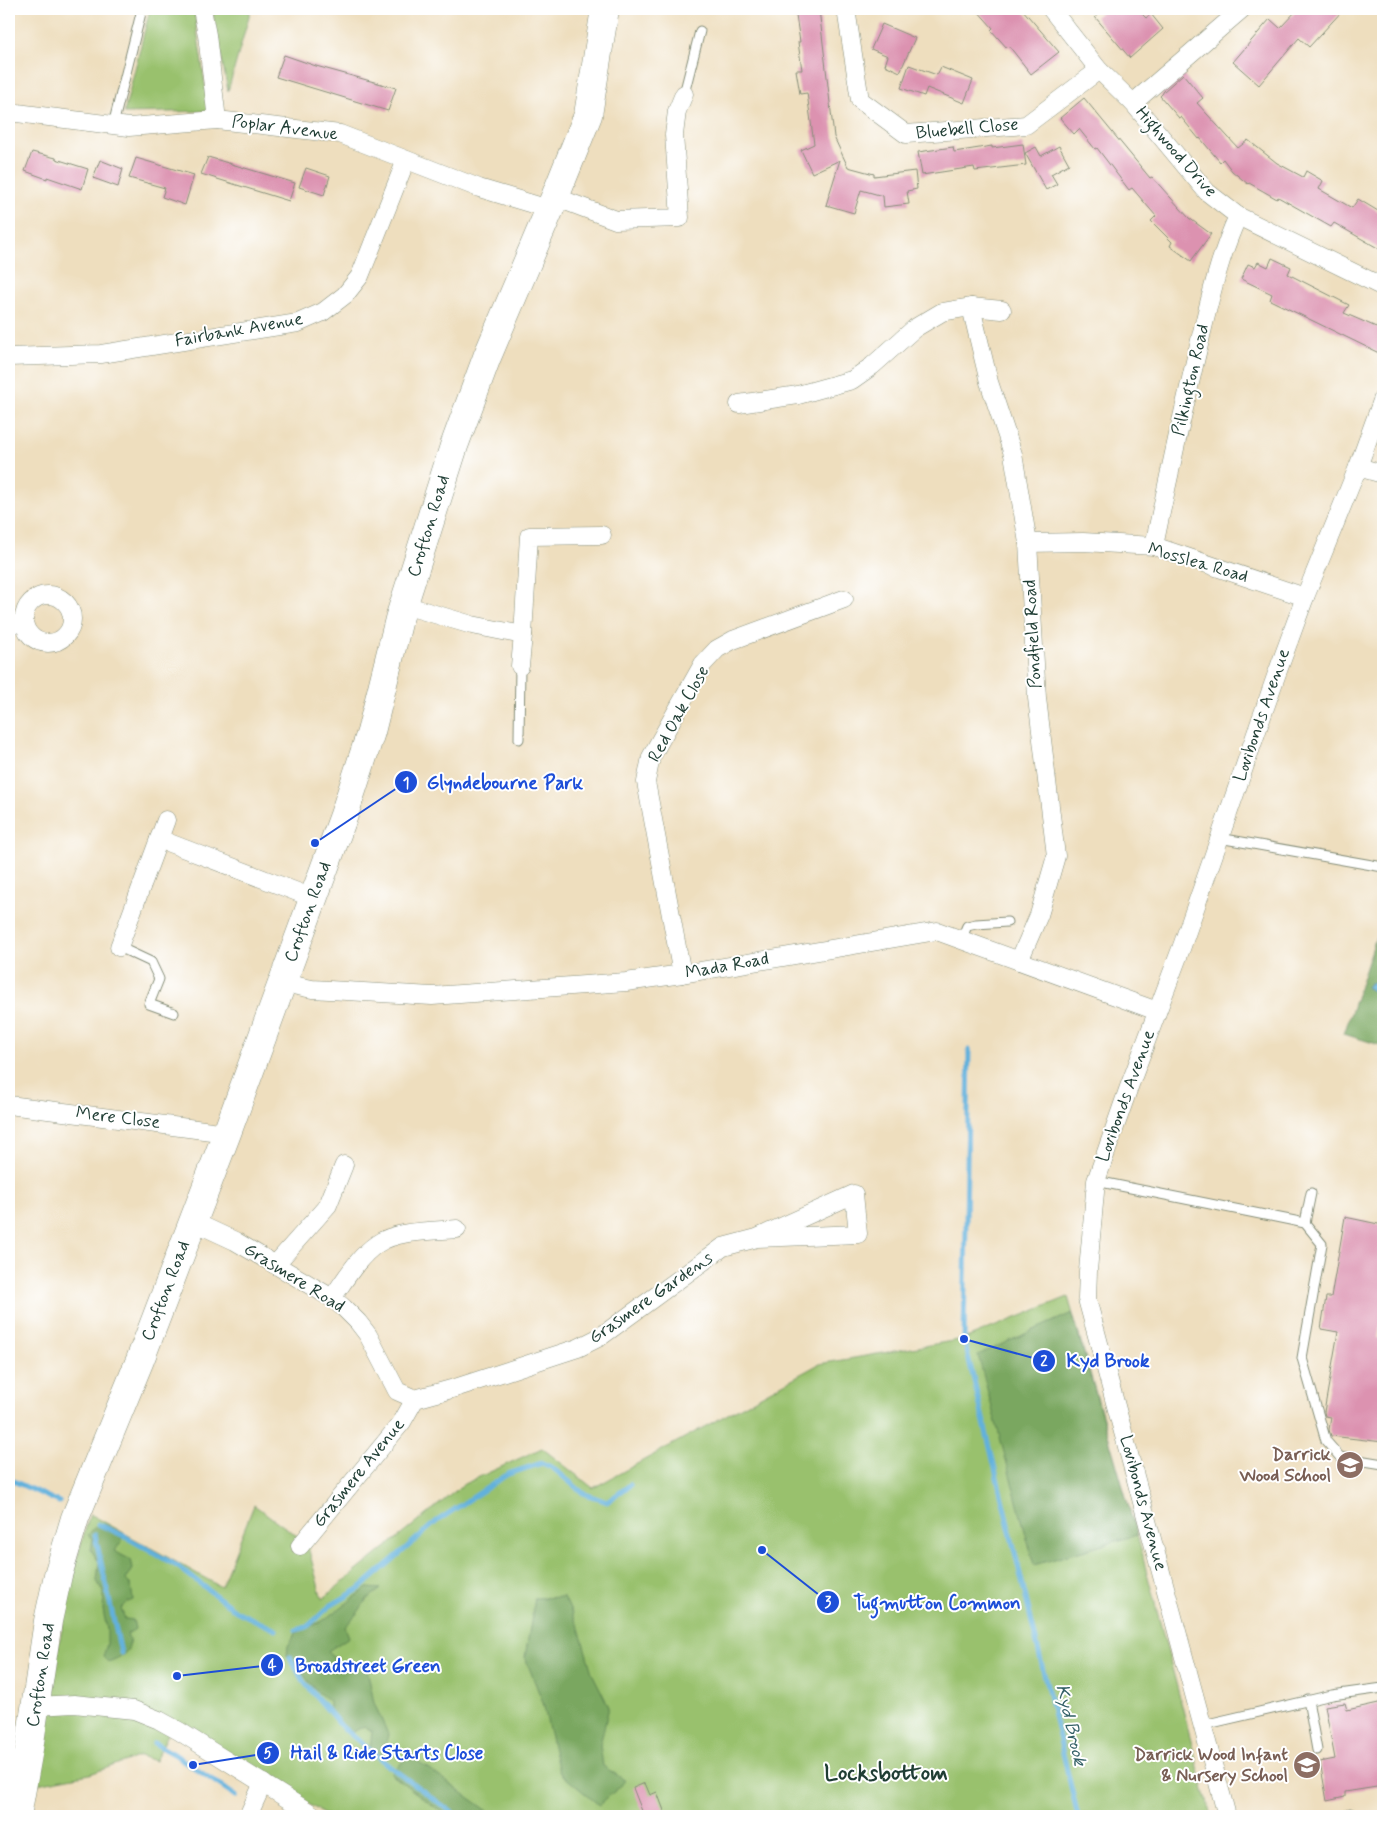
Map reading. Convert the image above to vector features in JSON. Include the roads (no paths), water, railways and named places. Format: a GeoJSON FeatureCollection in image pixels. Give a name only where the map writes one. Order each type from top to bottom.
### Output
{"type":"FeatureCollection","features":[{"type":"Feature","properties":{"kind":"main road","name":"Crofton Road"},"geometry":{"type":"LineString","coordinates":[[17,1816],[18,1762],[36,1706],[48,1621],[58,1575],[75,1518],[140,1360],[227,1133],[313,898],[371,732],[404,605],[454,446],[486,357],[588,115],[605,9]]}},
{"type":"Feature","properties":{"kind":"street"},"geometry":{"type":"LineString","coordinates":[[202,9],[217,120]]}},
{"type":"Feature","properties":{"kind":"street","name":"Bluebell Close"},"geometry":{"type":"LineString","coordinates":[[846,9],[860,100],[906,134],[1026,125],[1099,70]]}},
{"type":"Feature","properties":{"kind":"street","name":"Highwood Drive"},"geometry":{"type":"LineString","coordinates":[[1051,9],[1099,70],[1133,103],[1207,192],[1238,216],[1383,287]]}},
{"type":"Feature","properties":{"kind":"street"},"geometry":{"type":"LineString","coordinates":[[1133,103],[1242,9]]}},
{"type":"Feature","properties":{"kind":"street","name":"Poplar Avenue"},"geometry":{"type":"LineString","coordinates":[[9,112],[129,127],[217,120],[340,134],[479,188],[552,203],[616,220],[680,218],[674,135],[677,111],[684,94]]}},
{"type":"Feature","properties":{"kind":"street","name":"Fairbank Avenue"},"geometry":{"type":"LineString","coordinates":[[9,357],[101,354],[298,323],[322,312],[345,295],[360,276],[406,160]]}},
{"type":"Feature","properties":{"kind":"street","name":"Pilkington Road"},"geometry":{"type":"LineString","coordinates":[[1154,546],[1212,289],[1225,244],[1238,216]]}},
{"type":"Feature","properties":{"kind":"street"},"geometry":{"type":"LineString","coordinates":[[740,404],[798,395],[852,380],[872,366],[915,328],[942,312],[971,307],[1002,310]]}},
{"type":"Feature","properties":{"kind":"street","name":"Pondfield Road"},"geometry":{"type":"LineString","coordinates":[[971,307],[988,382],[1014,454],[1028,543],[1037,698],[1056,856],[1038,915],[1019,961]]}},
{"type":"Feature","properties":{"kind":"street","name":"Lovibonds Avenue"},"geometry":{"type":"LineString","coordinates":[[1228,1816],[1087,1298],[1096,1182],[1182,946],[1305,597],[1358,467],[1383,398]]}},
{"type":"Feature","properties":{"kind":"street"},"geometry":{"type":"LineString","coordinates":[[1358,467],[1383,474]]}},
{"type":"Feature","properties":{"kind":"street"},"geometry":{"type":"LineString","coordinates":[[520,666],[529,536],[602,535]]}},
{"type":"Feature","properties":{"kind":"street","name":"Mosslea Road"},"geometry":{"type":"LineString","coordinates":[[1028,543],[1083,542],[1154,546],[1305,597]]}},
{"type":"Feature","properties":{"kind":"street","name":"Red Oak Close"},"geometry":{"type":"LineString","coordinates":[[682,974],[646,782],[651,757],[703,664],[717,649],[733,640],[844,599]]}},
{"type":"Feature","properties":{"kind":"street"},"geometry":{"type":"LineString","coordinates":[[404,605],[472,625],[523,635]]}},
{"type":"Feature","properties":{"kind":"street"},"geometry":{"type":"LineString","coordinates":[[119,947],[166,820]]}},
{"type":"Feature","properties":{"kind":"street"},"geometry":{"type":"LineString","coordinates":[[159,840],[313,898]]}},
{"type":"Feature","properties":{"kind":"street","name":"Mada Road"},"geometry":{"type":"LineString","coordinates":[[283,983],[312,989],[432,996],[626,982],[937,931],[1157,1011]]}},
{"type":"Feature","properties":{"kind":"street","name":"Mere Close"},"geometry":{"type":"LineString","coordinates":[[9,1105],[227,1133]]}},
{"type":"Feature","properties":{"kind":"street"},"geometry":{"type":"LineString","coordinates":[[275,1265],[328,1205],[344,1165]]}},
{"type":"Feature","properties":{"kind":"street","name":"Grasmere Gardens"},"geometry":{"type":"LineString","coordinates":[[415,1399],[578,1348],[600,1337],[723,1247],[757,1238],[854,1194],[858,1234],[757,1238]]}},
{"type":"Feature","properties":{"kind":"street","name":"Grasmere Road"},"geometry":{"type":"LineString","coordinates":[[192,1222],[235,1241],[332,1298],[358,1322],[368,1335],[397,1392],[415,1399]]}},
{"type":"Feature","properties":{"kind":"street"},"geometry":{"type":"LineString","coordinates":[[332,1298],[362,1258],[377,1244],[394,1237],[457,1229]]}},
{"type":"Feature","properties":{"kind":"street","name":"Grasmere Avenue"},"geometry":{"type":"LineString","coordinates":[[300,1546],[402,1422],[415,1399]]}},
{"type":"Feature","properties":{"kind":"street"},"geometry":{"type":"LineString","coordinates":[[36,1706],[74,1704],[134,1710],[159,1720],[179,1731],[315,1816]]}},
{"type":"Feature","properties":{"kind":"street"},"geometry":{"type":"LineString","coordinates":[[248,1816],[262,1783]]}},
{"type":"Feature","properties":{"kind":"lane"},"geometry":{"type":"LineString","coordinates":[[113,125],[142,9]]}},
{"type":"Feature","properties":{"kind":"lane"},"geometry":{"type":"LineString","coordinates":[[684,94],[700,32]]}},
{"type":"Feature","properties":{"kind":"lane"},"geometry":{"type":"LineString","coordinates":[[520,666],[520,739]]}},
{"type":"Feature","properties":{"kind":"lane"},"geometry":{"type":"LineString","coordinates":[[1219,838],[1383,867]]}},
{"type":"Feature","properties":{"kind":"lane"},"geometry":{"type":"LineString","coordinates":[[961,940],[967,926],[1007,922]]}},
{"type":"Feature","properties":{"kind":"lane"},"geometry":{"type":"LineString","coordinates":[[119,947],[151,962],[159,979],[149,1004],[174,1013]]}},
{"type":"Feature","properties":{"kind":"lane"},"geometry":{"type":"LineString","coordinates":[[1096,1182],[1305,1223],[1322,1244],[1302,1358],[1326,1442],[1340,1457],[1383,1464]]}},
{"type":"Feature","properties":{"kind":"lane"},"geometry":{"type":"LineString","coordinates":[[1305,1223],[1311,1193]]}},
{"type":"Feature","properties":{"kind":"lane"},"geometry":{"type":"LineString","coordinates":[[1203,1725],[1332,1695],[1383,1688]]}},
{"type":"Feature","properties":{"kind":"lane"},"geometry":{"type":"LineString","coordinates":[[1308,1700],[1317,1750]]}},
{"type":"Feature","properties":{"kind":"water"},"geometry":{"type":"Polygon","coordinates":[[[1383,981],[1383,995],[1377,994],[1366,987],[1370,983],[1383,981]]]}},
{"type":"Feature","properties":{"kind":"waterway","name":"Kyd Brook"},"geometry":{"type":"LineString","coordinates":[[969,1050],[964,1339],[1078,1816]]}},
{"type":"Feature","properties":{"kind":"waterway"},"geometry":{"type":"LineString","coordinates":[[296,1630],[307,1627],[330,1606],[359,1589],[437,1521],[508,1474],[542,1463],[553,1468],[583,1493],[607,1502],[630,1485]]}},
{"type":"Feature","properties":{"kind":"waterway"},"geometry":{"type":"LineString","coordinates":[[9,1479],[59,1502]]}},
{"type":"Feature","properties":{"kind":"waterway"},"geometry":{"type":"LineString","coordinates":[[98,1524],[124,1536],[177,1566],[236,1611],[276,1630]]}},
{"type":"Feature","properties":{"kind":"waterway"},"geometry":{"type":"LineString","coordinates":[[95,1535],[121,1653]]}},
{"type":"Feature","properties":{"kind":"waterway"},"geometry":{"type":"LineString","coordinates":[[290,1657],[303,1681],[342,1727],[389,1766],[457,1816]]}},
{"type":"Feature","properties":{"kind":"waterway"},"geometry":{"type":"LineString","coordinates":[[154,1743],[174,1754],[236,1796]]}},
{"type":"Feature","properties":{"kind":"place","name":"Glyndebourne Park"},"geometry":{"type":"Point","coordinates":[315,843]}},
{"type":"Feature","properties":{"kind":"place","name":"Kyd Brook"},"geometry":{"type":"Point","coordinates":[964,1339]}},
{"type":"Feature","properties":{"kind":"place","name":"Darrick Wood School"},"geometry":{"type":"Point","coordinates":[1350,1465]}},
{"type":"Feature","properties":{"kind":"place","name":"Tugmutton Common"},"geometry":{"type":"Point","coordinates":[762,1550]}},
{"type":"Feature","properties":{"kind":"place","name":"Broadstreet Green"},"geometry":{"type":"Point","coordinates":[177,1676]}},
{"type":"Feature","properties":{"kind":"place","name":"Hail & Ride Starts Close"},"geometry":{"type":"Point","coordinates":[193,1765]}},
{"type":"Feature","properties":{"kind":"place","name":"Darrick Wood Infant & Nursery School"},"geometry":{"type":"Point","coordinates":[1307,1765]}},
{"type":"Feature","properties":{"kind":"district","name":"Locksbottom"},"geometry":{"type":"Point","coordinates":[886,1774]}}]}
